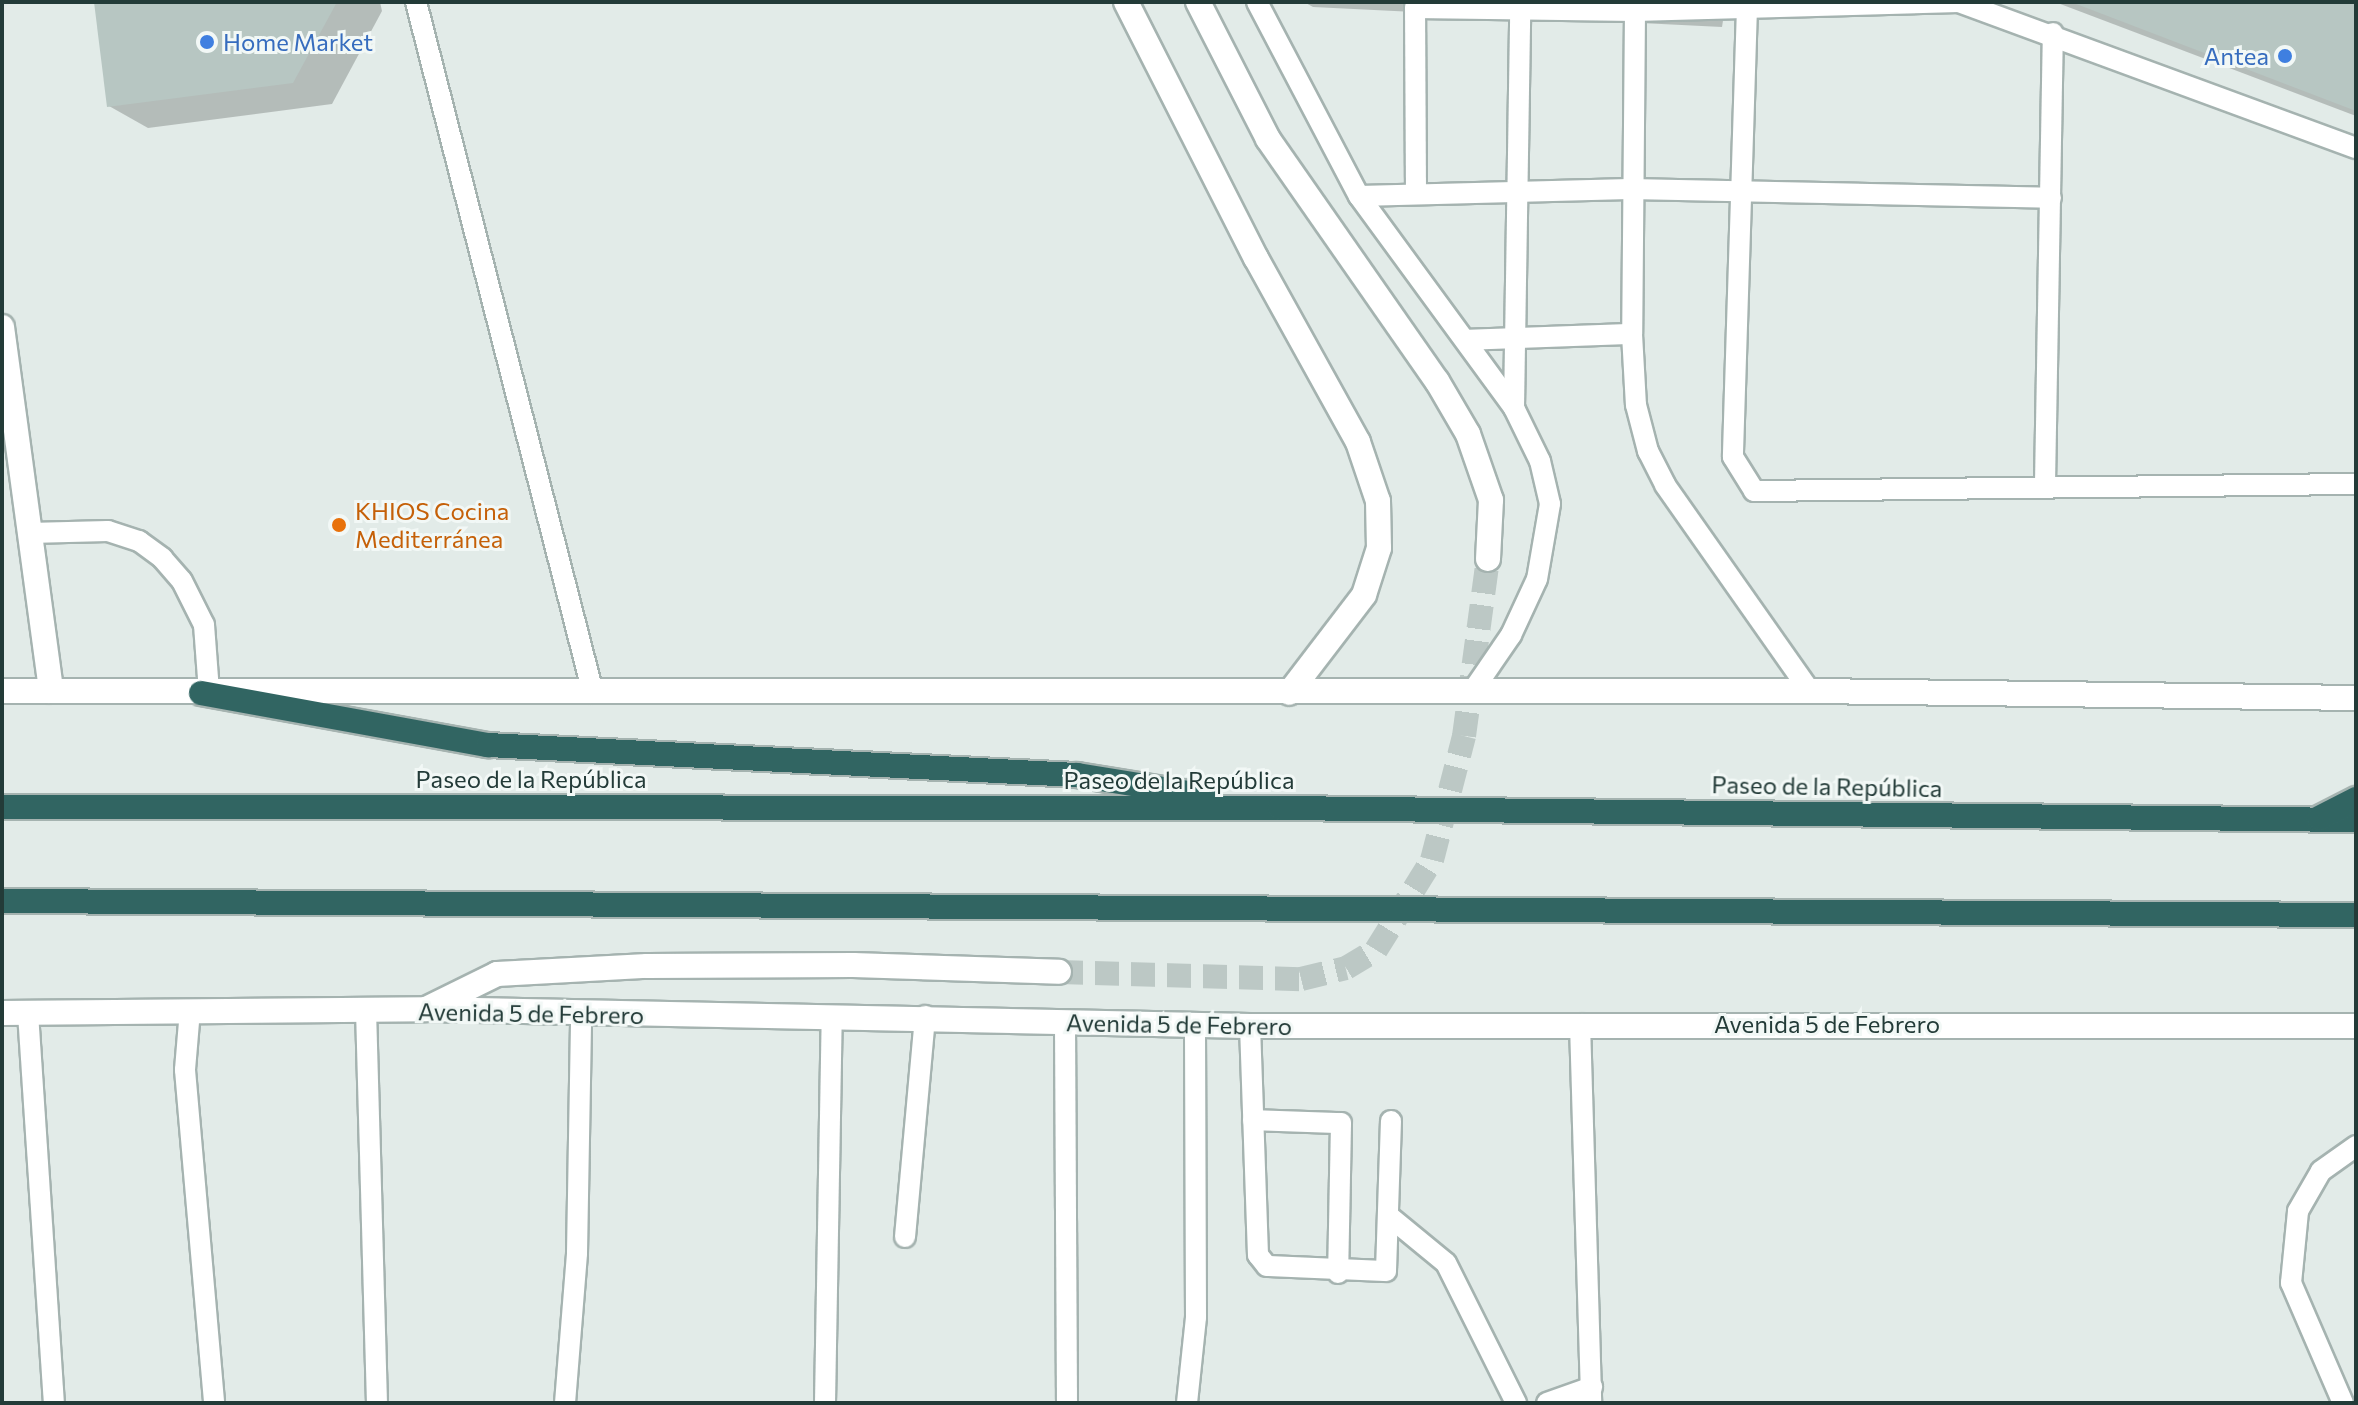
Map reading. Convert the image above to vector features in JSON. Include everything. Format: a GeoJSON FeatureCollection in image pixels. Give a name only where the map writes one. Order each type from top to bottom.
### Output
{"type":"FeatureCollection","features":[{"type":"Feature","properties":{"kind":"highway"},"geometry":{"type":"LineString","coordinates":[[205,692],[488,745],[1077,775],[1280,808]]}},
{"type":"Feature","properties":{"kind":"highway"},"geometry":{"type":"LineString","coordinates":[[2316,819],[2356,799]]}},
{"type":"Feature","properties":{"kind":"highway","name":"Paseo de la República"},"geometry":{"type":"LineString","coordinates":[[2,807],[1280,808],[2356,820]]}},
{"type":"Feature","properties":{"kind":"highway"},"geometry":{"type":"LineString","coordinates":[[2,901],[2356,915]]}},
{"type":"Feature","properties":{"kind":"main road"},"geometry":{"type":"LineString","coordinates":[[1126,2],[1256,258],[1358,442],[1378,501],[1379,548],[1364,595],[1289,693]]}},
{"type":"Feature","properties":{"kind":"main road"},"geometry":{"type":"LineString","coordinates":[[1198,2],[1268,139],[1437,381],[1468,434],[1491,500],[1488,559]]}},
{"type":"Feature","properties":{"kind":"main road"},"geometry":{"type":"LineString","coordinates":[[2,327],[51,691]]}},
{"type":"Feature","properties":{"kind":"main road"},"geometry":{"type":"LineString","coordinates":[[2,691],[1810,691],[2356,698]]}},
{"type":"Feature","properties":{"kind":"main road"},"geometry":{"type":"LineString","coordinates":[[426,1009],[497,974],[647,966],[853,965],[1059,972]]}},
{"type":"Feature","properties":{"kind":"main road","name":"Avenida 5 de Febrero"},"geometry":{"type":"LineString","coordinates":[[2,1013],[426,1009],[581,1015],[925,1016],[1250,1026],[2356,1026]]}},
{"type":"Feature","properties":{"kind":"lane"},"geometry":{"type":"LineString","coordinates":[[416,2],[593,693]]}},
{"type":"Feature","properties":{"kind":"lane"},"geometry":{"type":"LineString","coordinates":[[1257,2],[1359,196],[1514,408],[1540,461],[1550,504],[1537,579],[1511,635],[1472,692]]}},
{"type":"Feature","properties":{"kind":"lane"},"geometry":{"type":"LineString","coordinates":[[1416,193],[1415,8],[1635,11],[1959,2],[2053,33],[2356,148]]}},
{"type":"Feature","properties":{"kind":"lane"},"geometry":{"type":"LineString","coordinates":[[1747,7],[1733,457],[1754,491],[2045,484],[2356,484]]}},
{"type":"Feature","properties":{"kind":"lane"},"geometry":{"type":"LineString","coordinates":[[1514,408],[1520,8]]}},
{"type":"Feature","properties":{"kind":"lane"},"geometry":{"type":"LineString","coordinates":[[1635,11],[1630,189],[1636,405],[1648,451],[1665,485],[1810,691]]}},
{"type":"Feature","properties":{"kind":"lane"},"geometry":{"type":"LineString","coordinates":[[2045,484],[2053,33]]}},
{"type":"Feature","properties":{"kind":"lane"},"geometry":{"type":"LineString","coordinates":[[1359,196],[1517,189],[1630,189],[2051,198]]}},
{"type":"Feature","properties":{"kind":"lane"},"geometry":{"type":"LineString","coordinates":[[1466,340],[1632,334]]}},
{"type":"Feature","properties":{"kind":"lane"},"geometry":{"type":"LineString","coordinates":[[29,533],[108,531],[139,541],[162,558],[182,581],[204,625],[205,692]]}},
{"type":"Feature","properties":{"kind":"lane"},"geometry":{"type":"LineString","coordinates":[[190,1010],[185,1070],[214,1403]]}},
{"type":"Feature","properties":{"kind":"lane"},"geometry":{"type":"LineString","coordinates":[[366,1010],[377,1403]]}},
{"type":"Feature","properties":{"kind":"lane"},"geometry":{"type":"LineString","coordinates":[[28,1013],[54,1403]]}},
{"type":"Feature","properties":{"kind":"lane"},"geometry":{"type":"LineString","coordinates":[[565,1403],[577,1253],[581,1015]]}},
{"type":"Feature","properties":{"kind":"lane"},"geometry":{"type":"LineString","coordinates":[[905,1237],[925,1016]]}},
{"type":"Feature","properties":{"kind":"lane"},"geometry":{"type":"LineString","coordinates":[[825,1403],[832,1017]]}},
{"type":"Feature","properties":{"kind":"lane"},"geometry":{"type":"LineString","coordinates":[[1065,1022],[1067,1403]]}},
{"type":"Feature","properties":{"kind":"lane"},"geometry":{"type":"LineString","coordinates":[[1547,1403],[1592,1395],[1580,1024]]}},
{"type":"Feature","properties":{"kind":"lane"},"geometry":{"type":"LineString","coordinates":[[1187,1403],[1196,1317],[1195,1025]]}},
{"type":"Feature","properties":{"kind":"lane"},"geometry":{"type":"LineString","coordinates":[[1250,1026],[1261,1262],[1338,1273],[1386,1271],[1391,1121]]}},
{"type":"Feature","properties":{"kind":"lane"},"geometry":{"type":"LineString","coordinates":[[1253,1120],[1341,1123],[1338,1273]]}},
{"type":"Feature","properties":{"kind":"lane"},"geometry":{"type":"LineString","coordinates":[[2343,1403],[2291,1283],[2298,1211],[2321,1171],[2356,1146]]}},
{"type":"Feature","properties":{"kind":"lane"},"geometry":{"type":"LineString","coordinates":[[1390,1217],[1446,1263],[1516,1403]]}},
{"type":"Feature","properties":{"kind":"building","name":"Home Market"},"geometry":{"type":"Polygon","coordinates":[[[94,2],[337,2],[293,83],[107,107],[94,2]]]}},
{"type":"Feature","properties":{"kind":"building","name":"Antea"},"geometry":{"type":"Polygon","coordinates":[[[2071,2],[2356,2],[2356,111],[2071,2]]]}},
{"type":"Feature","properties":{"kind":"tunnel"},"geometry":{"type":"LineString","coordinates":[[1059,972],[1301,979],[1346,968],[1376,950],[1432,860],[1464,736],[1488,559]]}},
{"type":"Feature","properties":{"kind":"place","name":"Home Market"},"geometry":{"type":"Point","coordinates":[207,42]}},
{"type":"Feature","properties":{"kind":"place","name":"Antea"},"geometry":{"type":"Point","coordinates":[2285,56]}},
{"type":"Feature","properties":{"kind":"place","name":"KHIOS Cocina Mediterránea"},"geometry":{"type":"Point","coordinates":[339,525]}}]}
